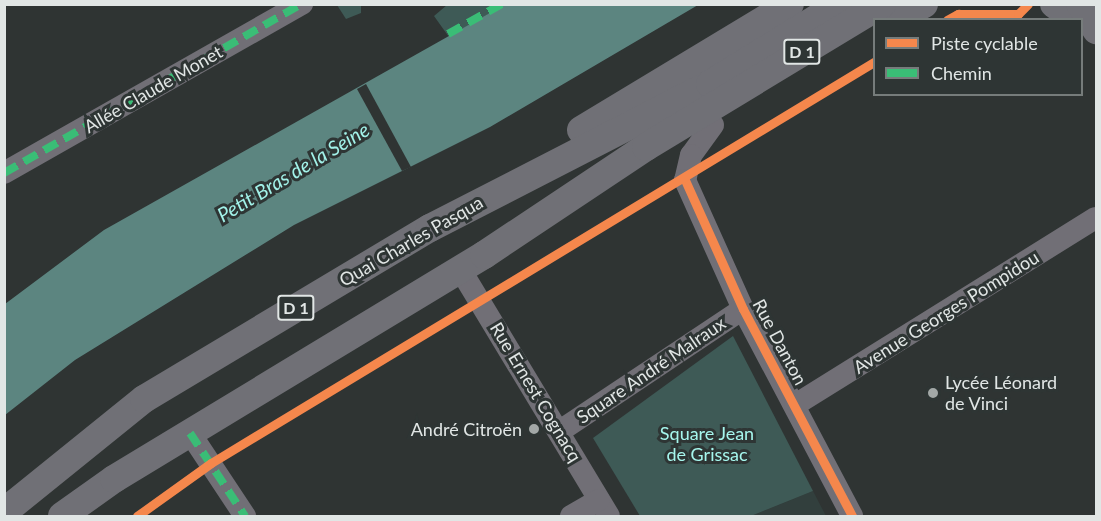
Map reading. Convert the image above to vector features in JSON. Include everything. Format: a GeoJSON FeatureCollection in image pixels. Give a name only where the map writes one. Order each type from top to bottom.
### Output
{"type":"FeatureCollection","features":[{"type":"Feature","properties":{"kind":"main road"},"geometry":{"type":"LineString","coordinates":[[560,160],[574,134],[790,4]]}},
{"type":"Feature","properties":{"kind":"main road","name":"Quai Charles Pasqua"},"geometry":{"type":"LineString","coordinates":[[4,512],[144,399],[430,228],[710,84],[840,4]]}},
{"type":"Feature","properties":{"kind":"main road","name":"D 1"},"geometry":{"type":"LineString","coordinates":[[62,516],[190,433],[460,269],[722,99],[882,4]]}},
{"type":"Feature","properties":{"kind":"main road"},"geometry":{"type":"LineString","coordinates":[[898,18],[924,4]]}},
{"type":"Feature","properties":{"kind":"main road"},"geometry":{"type":"LineString","coordinates":[[1054,4],[1072,18]]}},
{"type":"Feature","properties":{"kind":"main road"},"geometry":{"type":"LineString","coordinates":[[1080,4],[1096,30]]}},
{"type":"Feature","properties":{"kind":"main road"},"geometry":{"type":"LineString","coordinates":[[1083,30],[1096,46]]}},
{"type":"Feature","properties":{"kind":"main road"},"geometry":{"type":"LineString","coordinates":[[611,172],[636,171],[873,32]]}},
{"type":"Feature","properties":{"kind":"street","name":"Allée Claude Monet"},"geometry":{"type":"LineString","coordinates":[[4,173],[302,4]]}},
{"type":"Feature","properties":{"kind":"street","name":"Rue Danton"},"geometry":{"type":"LineString","coordinates":[[713,125],[691,155],[685,180],[743,309],[852,516]]}},
{"type":"Feature","properties":{"kind":"street","name":"Avenue Georges Pompidou"},"geometry":{"type":"LineString","coordinates":[[795,405],[1096,218]]}},
{"type":"Feature","properties":{"kind":"street","name":"Rue Ernest Cognacq"},"geometry":{"type":"LineString","coordinates":[[460,269],[560,430],[604,508]]}},
{"type":"Feature","properties":{"kind":"street","name":"Square André Malraux"},"geometry":{"type":"LineString","coordinates":[[560,430],[743,309]]}},
{"type":"Feature","properties":{"kind":"street"},"geometry":{"type":"LineString","coordinates":[[190,433],[245,516]]}},
{"type":"Feature","properties":{"kind":"street"},"geometry":{"type":"LineString","coordinates":[[571,516],[604,508]]}},
{"type":"Feature","properties":{"kind":"shaded area"},"geometry":{"type":"Polygon","coordinates":[[[813,491],[826,516],[751,516],[813,491]]]}},
{"type":"Feature","properties":{"kind":"green space"},"geometry":{"type":"Polygon","coordinates":[[[337,5],[361,5],[361,13],[346,19],[337,5]]]}},
{"type":"Feature","properties":{"kind":"green space"},"geometry":{"type":"Polygon","coordinates":[[[447,5],[504,5],[449,37],[434,16],[447,5]]]}},
{"type":"Feature","properties":{"kind":"green space","name":"Square Jean de Grissac"},"geometry":{"type":"Polygon","coordinates":[[[733,336],[813,491],[751,516],[640,516],[593,438],[733,336]]]}},
{"type":"Feature","properties":{"kind":"water","name":"Petit Bras de la Seine"},"geometry":{"type":"Polygon","coordinates":[[[504,5],[698,5],[490,127],[294,225],[75,360],[5,415],[5,304],[104,230],[504,5]]]}},
{"type":"Feature","properties":{"kind":"pier"},"geometry":{"type":"Polygon","coordinates":[[[366,84],[411,167],[402,171],[357,89],[366,84]]]}},
{"type":"Feature","properties":{"kind":"marked path"},"geometry":{"type":"LineString","coordinates":[[4,173],[302,4]]}},
{"type":"Feature","properties":{"kind":"marked path"},"geometry":{"type":"LineString","coordinates":[[448,34],[502,4]]}},
{"type":"Feature","properties":{"kind":"marked path"},"geometry":{"type":"LineString","coordinates":[[190,433],[245,516]]}},
{"type":"Feature","properties":{"kind":"cycle path"},"geometry":{"type":"LineString","coordinates":[[951,18],[958,14],[1018,14],[1028,4]]}},
{"type":"Feature","properties":{"kind":"cycle path"},"geometry":{"type":"LineString","coordinates":[[137,516],[211,463],[873,63]]}},
{"type":"Feature","properties":{"kind":"cycle path"},"geometry":{"type":"LineString","coordinates":[[685,180],[743,309],[852,516]]}},
{"type":"Feature","properties":{"kind":"place","name":"Lycée Léonard de Vinci"},"geometry":{"type":"Point","coordinates":[933,393]}},
{"type":"Feature","properties":{"kind":"place","name":"André Citroën"},"geometry":{"type":"Point","coordinates":[534,429]}}]}
